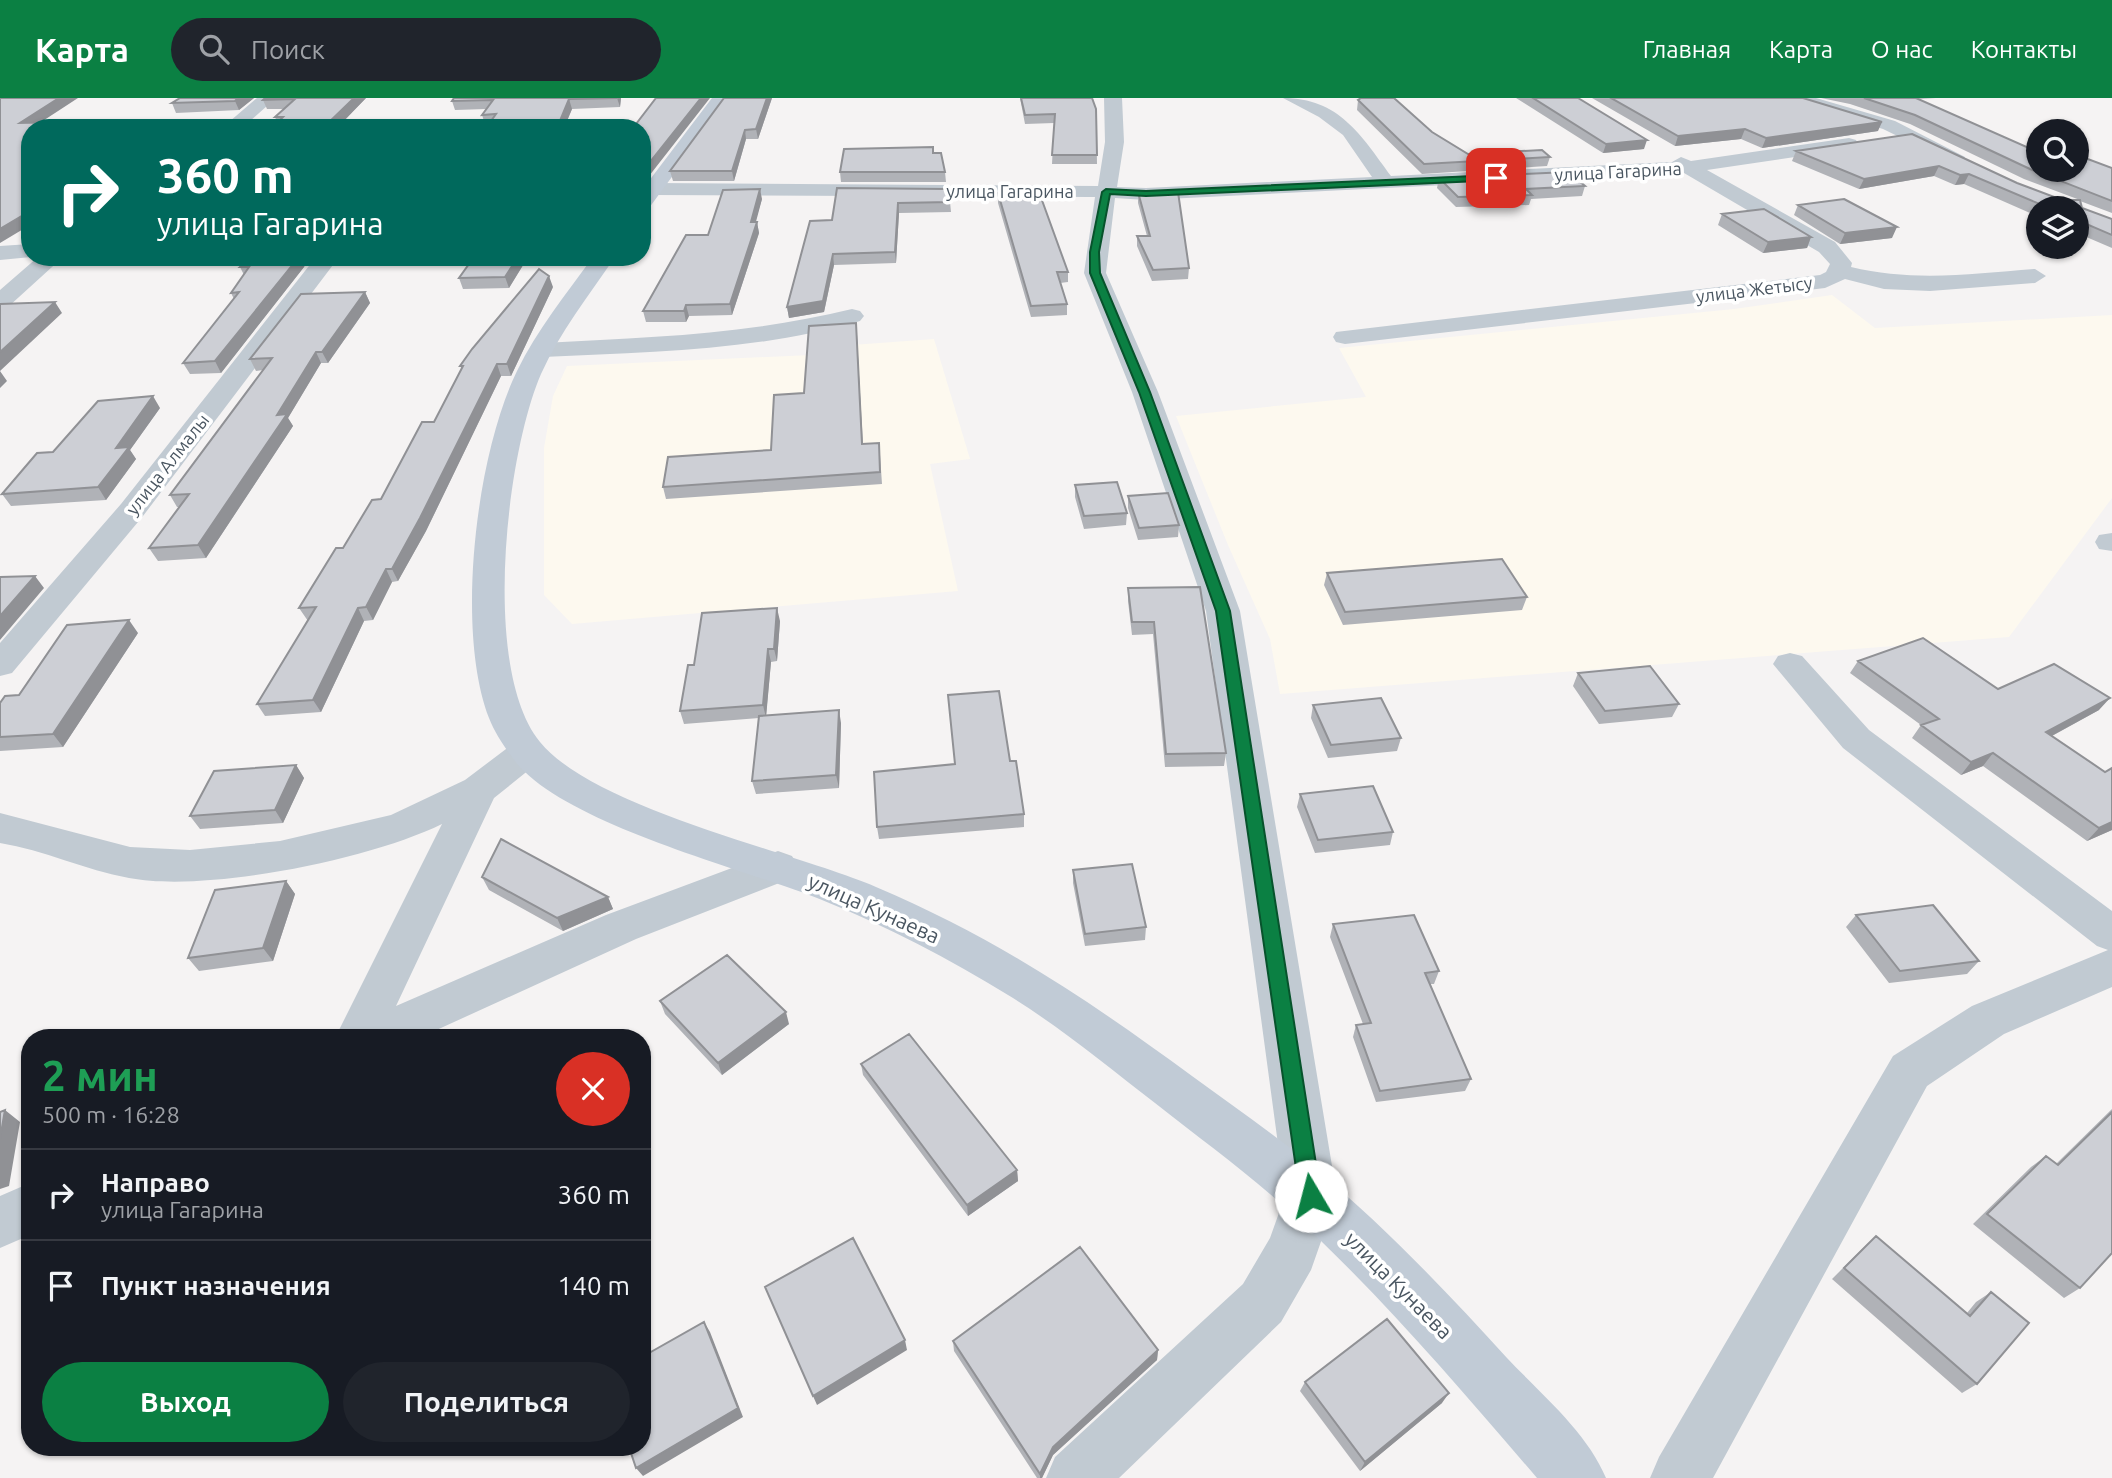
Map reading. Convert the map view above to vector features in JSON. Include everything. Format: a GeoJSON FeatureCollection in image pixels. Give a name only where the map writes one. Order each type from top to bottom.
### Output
{"type":"FeatureCollection","features":[{"type":"Feature","properties":{"kind":"main road"},"geometry":{"type":"LineString","coordinates":[[651,186],[721,98]]}},
{"type":"Feature","properties":{"kind":"main road","name":"улица Кунаева"},"geometry":{"type":"LineString","coordinates":[[598,266],[543,350],[524,385],[505,445],[492,523],[488,619],[501,711],[527,752],[571,788],[649,820],[825,884],[981,957],[1090,1025],[1311,1196],[1441,1326],[1576,1478]]}},
{"type":"Feature","properties":{"kind":"street"},"geometry":{"type":"LineString","coordinates":[[242,119],[267,98]]}},
{"type":"Feature","properties":{"kind":"street"},"geometry":{"type":"LineString","coordinates":[[1076,1478],[1262,1303],[1292,1252],[1311,1196],[1223,611],[1145,392],[1095,273],[1095,252],[1115,146],[1113,98]]}},
{"type":"Feature","properties":{"kind":"street"},"geometry":{"type":"LineString","coordinates":[[1292,98],[1325,113],[1349,131],[1387,184]]}},
{"type":"Feature","properties":{"kind":"street"},"geometry":{"type":"LineString","coordinates":[[1797,98],[1857,114],[1910,135],[1977,167]]}},
{"type":"Feature","properties":{"kind":"street","name":"улица Гагарина"},"geometry":{"type":"LineString","coordinates":[[651,187],[1146,194],[1688,167],[1910,135]]}},
{"type":"Feature","properties":{"kind":"street","name":"улица Жетысу"},"geometry":{"type":"LineString","coordinates":[[1345,337],[1825,281],[1836,276],[1841,262],[1827,247],[1654,146]]}},
{"type":"Feature","properties":{"kind":"street"},"geometry":{"type":"LineString","coordinates":[[0,253],[21,252]]}},
{"type":"Feature","properties":{"kind":"street"},"geometry":{"type":"LineString","coordinates":[[0,302],[42,266]]}},
{"type":"Feature","properties":{"kind":"street","name":"улица Алмалы"},"geometry":{"type":"LineString","coordinates":[[0,665],[132,510],[321,266]]}},
{"type":"Feature","properties":{"kind":"street"},"geometry":{"type":"LineString","coordinates":[[1838,270],[1884,282],[1930,284],[2035,276]]}},
{"type":"Feature","properties":{"kind":"street"},"geometry":{"type":"LineString","coordinates":[[543,350],[753,338],[811,330],[852,316]]}},
{"type":"Feature","properties":{"kind":"street"},"geometry":{"type":"LineString","coordinates":[[1790,664],[1856,739],[1914,786],[2112,934]]}},
{"type":"Feature","properties":{"kind":"street"},"geometry":{"type":"LineString","coordinates":[[0,828],[130,863],[190,866],[280,856],[401,827],[479,790],[527,752]]}},
{"type":"Feature","properties":{"kind":"street"},"geometry":{"type":"LineString","coordinates":[[362,1029],[479,790]]}},
{"type":"Feature","properties":{"kind":"street"},"geometry":{"type":"LineString","coordinates":[[391,1029],[621,928],[778,867]]}},
{"type":"Feature","properties":{"kind":"street"},"geometry":{"type":"LineString","coordinates":[[1680,1478],[1910,1071],[1987,1020],[2112,967]]}},
{"type":"Feature","properties":{"kind":"street"},"geometry":{"type":"LineString","coordinates":[[0,1223],[21,1212]]}},
{"type":"Feature","properties":{"kind":"shaded area"},"geometry":{"type":"Polygon","coordinates":[[[1832,295],[1875,328],[2112,315],[2112,498],[2009,637],[1280,694],[1270,639],[1228,545],[1176,416],[1366,397],[1339,348],[1734,309],[1832,295]]]}},
{"type":"Feature","properties":{"kind":"shaded area"},"geometry":{"type":"Polygon","coordinates":[[[934,339],[970,459],[930,464],[958,591],[572,624],[544,595],[544,448],[553,396],[567,366],[855,353],[852,345],[934,339]]]}},
{"type":"Feature","properties":{"kind":"building"},"geometry":{"type":"Polygon","coordinates":[[[0,98],[59,98],[26,119],[21,119],[21,216],[0,229],[0,98]]]}},
{"type":"Feature","properties":{"kind":"building"},"geometry":{"type":"Polygon","coordinates":[[[180,98],[238,98],[235,101],[172,103],[180,98]]]}},
{"type":"Feature","properties":{"kind":"building"},"geometry":{"type":"Polygon","coordinates":[[[265,98],[354,98],[332,119],[281,119],[283,117],[275,117],[295,99],[263,100],[265,98]]]}},
{"type":"Feature","properties":{"kind":"building"},"geometry":{"type":"Polygon","coordinates":[[[454,98],[617,98],[569,99],[561,119],[492,119],[496,114],[482,115],[493,100],[452,101],[454,98]]]}},
{"type":"Feature","properties":{"kind":"building"},"geometry":{"type":"Polygon","coordinates":[[[656,98],[701,98],[651,161],[651,119],[640,119],[656,98]]]}},
{"type":"Feature","properties":{"kind":"building"},"geometry":{"type":"Polygon","coordinates":[[[724,98],[767,98],[756,129],[745,130],[732,171],[670,171],[724,98]]]}},
{"type":"Feature","properties":{"kind":"building"},"geometry":{"type":"Polygon","coordinates":[[[1021,98],[1092,98],[1096,109],[1097,155],[1052,155],[1055,114],[1025,115],[1021,98]]]}},
{"type":"Feature","properties":{"kind":"building"},"geometry":{"type":"Polygon","coordinates":[[[1394,98],[1432,132],[1468,154],[1542,150],[1550,157],[1424,164],[1358,100],[1394,98]]]}},
{"type":"Feature","properties":{"kind":"building"},"geometry":{"type":"Polygon","coordinates":[[[1533,98],[1578,98],[1647,140],[1606,144],[1533,98]]]}},
{"type":"Feature","properties":{"kind":"building"},"geometry":{"type":"Polygon","coordinates":[[[1611,98],[1803,98],[1882,122],[1766,138],[1745,129],[1678,136],[1611,98]]]}},
{"type":"Feature","properties":{"kind":"building"},"geometry":{"type":"Polygon","coordinates":[[[1864,98],[1916,98],[2026,147],[2026,167],[1915,115],[1864,98]]]}},
{"type":"Feature","properties":{"kind":"building"},"geometry":{"type":"Polygon","coordinates":[[[1912,134],[2017,183],[2051,196],[2026,196],[2026,198],[1969,174],[1960,175],[1939,166],[1864,179],[1796,151],[1912,134]]]}},
{"type":"Feature","properties":{"kind":"building"},"geometry":{"type":"Polygon","coordinates":[[[933,147],[933,153],[941,153],[945,172],[840,172],[844,149],[933,147]]]}},
{"type":"Feature","properties":{"kind":"building"},"geometry":{"type":"Polygon","coordinates":[[[2089,159],[2112,168],[2112,201],[2063,182],[2089,182],[2089,159]]]}},
{"type":"Feature","properties":{"kind":"building"},"geometry":{"type":"Polygon","coordinates":[[[1568,172],[1585,186],[1526,189],[1532,195],[1458,197],[1439,178],[1568,172]]]}},
{"type":"Feature","properties":{"kind":"building"},"geometry":{"type":"Polygon","coordinates":[[[837,188],[948,189],[950,202],[898,203],[895,252],[833,254],[823,301],[787,307],[810,221],[832,220],[837,188]]]}},
{"type":"Feature","properties":{"kind":"building"},"geometry":{"type":"Polygon","coordinates":[[[760,189],[751,222],[757,222],[730,304],[686,305],[684,311],[643,311],[686,235],[708,235],[723,190],[760,189]]]}},
{"type":"Feature","properties":{"kind":"building"},"geometry":{"type":"Polygon","coordinates":[[[1039,192],[1068,272],[1057,272],[1067,304],[1031,306],[998,193],[1039,192]]]}},
{"type":"Feature","properties":{"kind":"building"},"geometry":{"type":"Polygon","coordinates":[[[1138,192],[1178,192],[1189,268],[1153,270],[1137,236],[1150,236],[1138,192]]]}},
{"type":"Feature","properties":{"kind":"building"},"geometry":{"type":"Polygon","coordinates":[[[1844,199],[1897,227],[1845,233],[1798,205],[1844,199]]]}},
{"type":"Feature","properties":{"kind":"building"},"geometry":{"type":"Polygon","coordinates":[[[1764,209],[1811,237],[1768,242],[1722,214],[1764,209]]]}},
{"type":"Feature","properties":{"kind":"building"},"geometry":{"type":"Polygon","coordinates":[[[2089,211],[2112,219],[2112,235],[2089,225],[2089,211]]]}},
{"type":"Feature","properties":{"kind":"building"},"geometry":{"type":"Polygon","coordinates":[[[292,266],[215,361],[183,363],[239,292],[231,293],[249,267],[240,267],[292,266]]]}},
{"type":"Feature","properties":{"kind":"building"},"geometry":{"type":"Polygon","coordinates":[[[468,266],[512,266],[505,277],[459,278],[468,266]]]}},
{"type":"Feature","properties":{"kind":"building"},"geometry":{"type":"Polygon","coordinates":[[[539,269],[549,276],[507,364],[497,364],[420,518],[392,569],[386,569],[366,607],[358,608],[313,700],[257,704],[316,607],[299,608],[336,548],[343,548],[372,500],[381,499],[422,422],[434,422],[463,366],[460,366],[539,269]]]}},
{"type":"Feature","properties":{"kind":"building"},"geometry":{"type":"Polygon","coordinates":[[[365,292],[322,352],[316,352],[277,415],[287,414],[198,545],[149,548],[189,494],[170,495],[272,358],[250,359],[301,294],[365,292]]]}},
{"type":"Feature","properties":{"kind":"building"},"geometry":{"type":"Polygon","coordinates":[[[55,302],[0,352],[0,304],[55,302]]]}},
{"type":"Feature","properties":{"kind":"building"},"geometry":{"type":"Polygon","coordinates":[[[856,323],[862,444],[879,443],[880,472],[663,487],[668,457],[771,450],[774,395],[804,393],[809,326],[856,323]]]}},
{"type":"Feature","properties":{"kind":"building"},"geometry":{"type":"Polygon","coordinates":[[[153,396],[116,448],[129,447],[98,487],[2,494],[37,453],[53,452],[98,401],[153,396]]]}},
{"type":"Feature","properties":{"kind":"building"},"geometry":{"type":"Polygon","coordinates":[[[1117,482],[1127,513],[1084,516],[1075,485],[1117,482]]]}},
{"type":"Feature","properties":{"kind":"building"},"geometry":{"type":"Polygon","coordinates":[[[1168,493],[1179,525],[1139,528],[1128,496],[1168,493]]]}},
{"type":"Feature","properties":{"kind":"building"},"geometry":{"type":"Polygon","coordinates":[[[1502,559],[1527,597],[1345,612],[1327,573],[1502,559]]]}},
{"type":"Feature","properties":{"kind":"building"},"geometry":{"type":"Polygon","coordinates":[[[35,576],[0,616],[0,577],[35,576]]]}},
{"type":"Feature","properties":{"kind":"building"},"geometry":{"type":"Polygon","coordinates":[[[1200,587],[1226,753],[1166,754],[1154,622],[1132,622],[1128,588],[1200,587]]]}},
{"type":"Feature","properties":{"kind":"building"},"geometry":{"type":"Polygon","coordinates":[[[777,608],[774,649],[768,649],[763,705],[680,711],[688,665],[694,665],[702,613],[777,608]]]}},
{"type":"Feature","properties":{"kind":"building"},"geometry":{"type":"Polygon","coordinates":[[[129,620],[53,734],[0,737],[0,703],[5,696],[19,695],[67,625],[129,620]]]}},
{"type":"Feature","properties":{"kind":"building"},"geometry":{"type":"Polygon","coordinates":[[[1923,638],[1998,689],[2054,664],[2110,698],[2046,732],[2105,772],[2112,768],[2112,822],[2099,828],[1993,753],[1971,762],[1921,725],[1939,719],[1858,661],[1923,638]]]}},
{"type":"Feature","properties":{"kind":"building"},"geometry":{"type":"Polygon","coordinates":[[[1650,666],[1679,704],[1605,711],[1578,673],[1650,666]]]}},
{"type":"Feature","properties":{"kind":"building"},"geometry":{"type":"Polygon","coordinates":[[[999,691],[1010,761],[1016,761],[1024,814],[877,827],[874,772],[955,764],[948,695],[999,691]]]}},
{"type":"Feature","properties":{"kind":"building"},"geometry":{"type":"Polygon","coordinates":[[[1381,698],[1401,738],[1331,745],[1313,705],[1381,698]]]}},
{"type":"Feature","properties":{"kind":"building"},"geometry":{"type":"Polygon","coordinates":[[[839,710],[836,775],[752,781],[759,716],[839,710]]]}},
{"type":"Feature","properties":{"kind":"building"},"geometry":{"type":"Polygon","coordinates":[[[296,765],[275,810],[190,816],[214,771],[296,765]]]}},
{"type":"Feature","properties":{"kind":"building"},"geometry":{"type":"Polygon","coordinates":[[[1373,786],[1393,832],[1318,840],[1300,794],[1373,786]]]}},
{"type":"Feature","properties":{"kind":"building"},"geometry":{"type":"Polygon","coordinates":[[[501,839],[608,897],[557,918],[482,877],[501,839]]]}},
{"type":"Feature","properties":{"kind":"building"},"geometry":{"type":"Polygon","coordinates":[[[1132,864],[1146,927],[1085,934],[1073,870],[1132,864]]]}},
{"type":"Feature","properties":{"kind":"building"},"geometry":{"type":"Polygon","coordinates":[[[286,881],[263,948],[188,958],[215,890],[286,881]]]}},
{"type":"Feature","properties":{"kind":"building"},"geometry":{"type":"Polygon","coordinates":[[[1933,905],[1979,961],[1900,971],[1856,915],[1933,905]]]}},
{"type":"Feature","properties":{"kind":"building"},"geometry":{"type":"Polygon","coordinates":[[[1414,915],[1439,971],[1425,973],[1471,1079],[1380,1091],[1356,1025],[1371,1023],[1333,924],[1414,915]]]}},
{"type":"Feature","properties":{"kind":"building"},"geometry":{"type":"Polygon","coordinates":[[[727,955],[786,1012],[718,1063],[660,1001],[727,955]]]}},
{"type":"Feature","properties":{"kind":"building"},"geometry":{"type":"Polygon","coordinates":[[[909,1034],[1017,1170],[967,1205],[861,1064],[909,1034]]]}},
{"type":"Feature","properties":{"kind":"building"},"geometry":{"type":"Polygon","coordinates":[[[5,1110],[0,1139],[0,1112],[5,1110]]]}},
{"type":"Feature","properties":{"kind":"building"},"geometry":{"type":"Polygon","coordinates":[[[2112,1112],[2112,1253],[2080,1288],[1987,1214],[2046,1156],[2058,1165],[2112,1112]]]}},
{"type":"Feature","properties":{"kind":"building"},"geometry":{"type":"Polygon","coordinates":[[[1876,1236],[1970,1316],[1991,1292],[2029,1323],[1977,1384],[1844,1268],[1876,1236]]]}},
{"type":"Feature","properties":{"kind":"building"},"geometry":{"type":"Polygon","coordinates":[[[853,1238],[905,1340],[813,1396],[765,1287],[853,1238]]]}},
{"type":"Feature","properties":{"kind":"building"},"geometry":{"type":"Polygon","coordinates":[[[1080,1247],[1158,1350],[1053,1447],[1040,1474],[953,1341],[1080,1247]]]}},
{"type":"Feature","properties":{"kind":"building"},"geometry":{"type":"Polygon","coordinates":[[[1387,1319],[1449,1393],[1365,1462],[1305,1382],[1387,1319]]]}},
{"type":"Feature","properties":{"kind":"building"},"geometry":{"type":"Polygon","coordinates":[[[704,1322],[738,1408],[636,1468],[632,1456],[651,1456],[651,1352],[704,1322]]]}},
{"type":"Feature","properties":{"kind":"route"},"geometry":{"type":"LineString","coordinates":[[1311,1196],[1223,611],[1145,392],[1095,273],[1095,252],[1106,192],[1146,194],[1496,178]]}}]}
